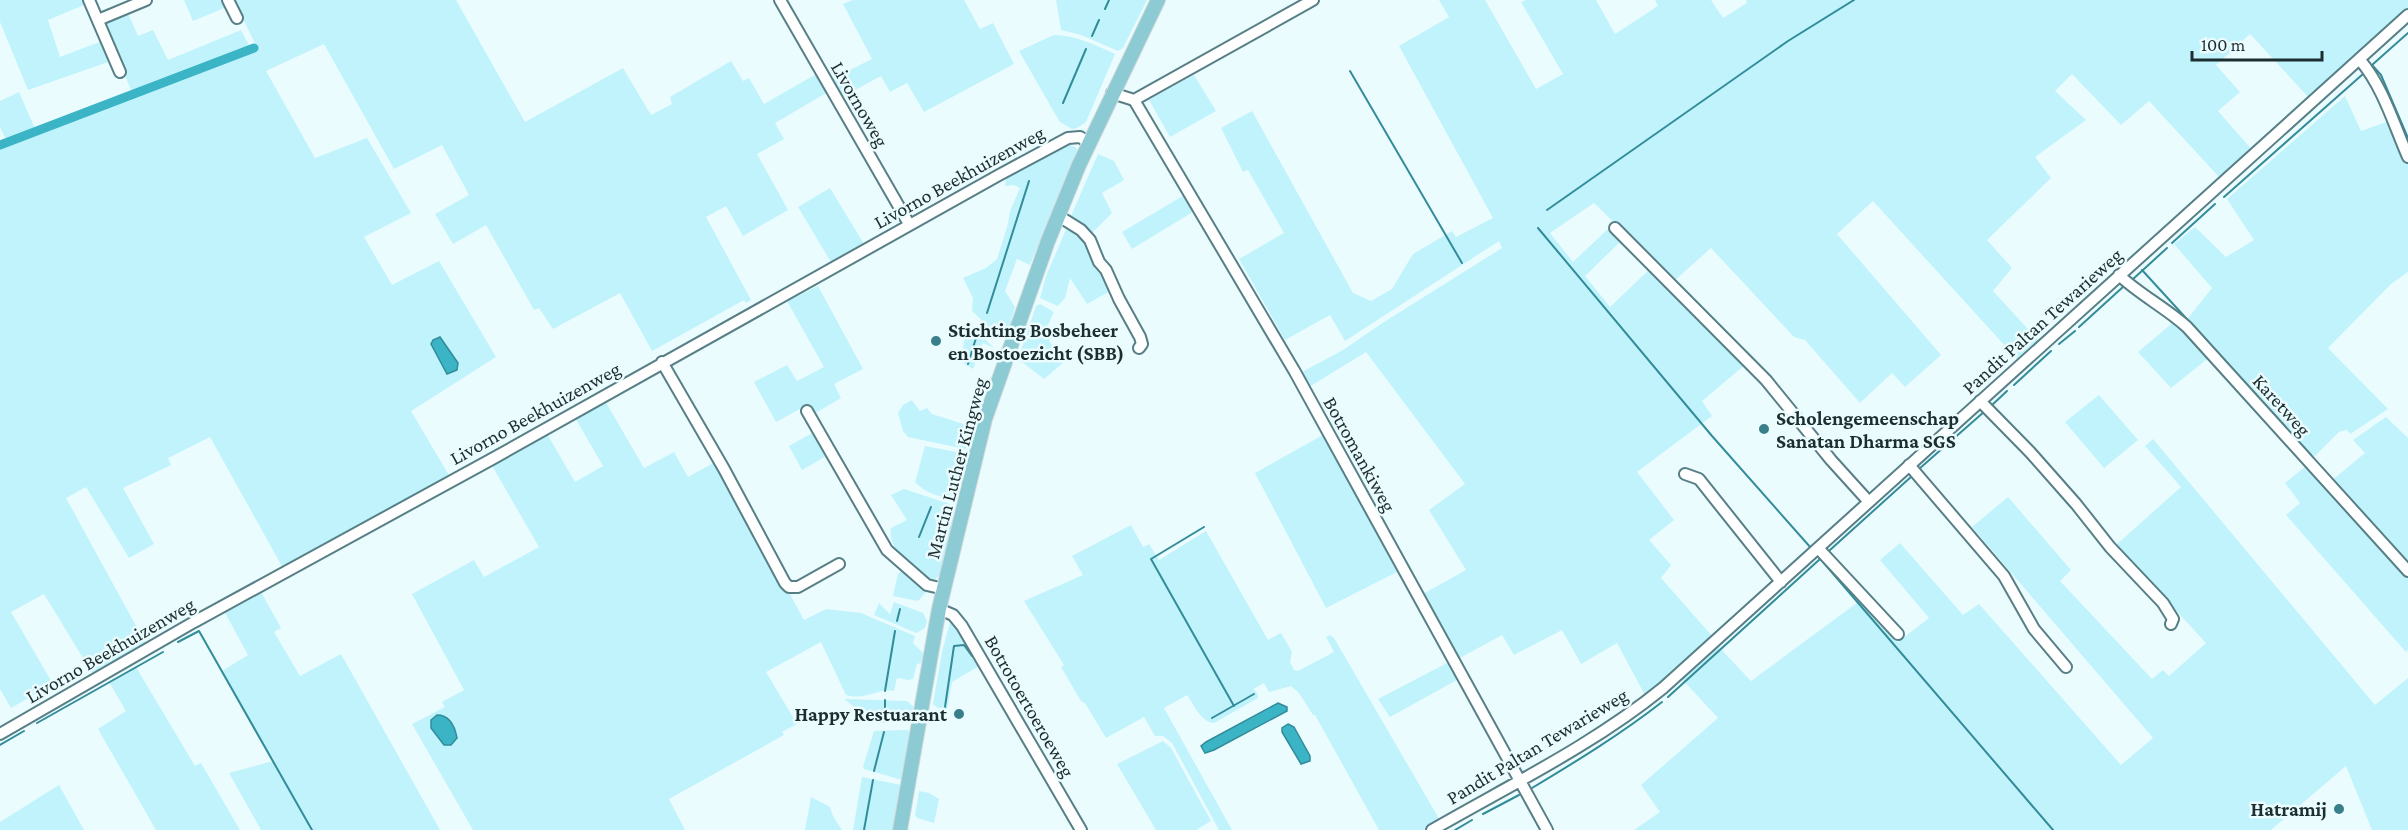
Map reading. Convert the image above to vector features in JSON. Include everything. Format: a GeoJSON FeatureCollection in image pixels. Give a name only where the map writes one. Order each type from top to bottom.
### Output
{"type":"FeatureCollection","features":[{"type":"Feature","properties":{"kind":"main road","name":"Martin Luther Kingweg"},"geometry":{"type":"LineString","coordinates":[[900,830],[939,609],[986,419],[1048,241],[1089,143],[1158,0]]}},
{"type":"Feature","properties":{"kind":"street"},"geometry":{"type":"LineString","coordinates":[[89,0],[120,72]]}},
{"type":"Feature","properties":{"kind":"street"},"geometry":{"type":"LineString","coordinates":[[98,20],[146,0]]}},
{"type":"Feature","properties":{"kind":"street"},"geometry":{"type":"LineString","coordinates":[[228,0],[237,18]]}},
{"type":"Feature","properties":{"kind":"street","name":"Livornoweg"},"geometry":{"type":"LineString","coordinates":[[780,0],[909,224]]}},
{"type":"Feature","properties":{"kind":"street"},"geometry":{"type":"LineString","coordinates":[[1112,93],[1134,100],[1313,0]]}},
{"type":"Feature","properties":{"kind":"street","name":"Pandit Paltan Tewarieweg"},"geometry":{"type":"LineString","coordinates":[[1431,830],[1520,781],[1633,713],[2408,15]]}},
{"type":"Feature","properties":{"kind":"street"},"geometry":{"type":"LineString","coordinates":[[2360,60],[2380,93],[2408,157]]}},
{"type":"Feature","properties":{"kind":"street","name":"Botromankiweg"},"geometry":{"type":"LineString","coordinates":[[1134,100],[1295,372],[1547,830]]}},
{"type":"Feature","properties":{"kind":"street","name":"Livorno Beekhuizenweg"},"geometry":{"type":"LineString","coordinates":[[0,734],[194,622],[492,459],[909,224],[1068,138],[1080,136],[1089,143]]}},
{"type":"Feature","properties":{"kind":"street"},"geometry":{"type":"LineString","coordinates":[[1065,220],[1081,230],[1090,240],[1099,262],[1106,270],[1140,337],[1142,344],[1139,348]]}},
{"type":"Feature","properties":{"kind":"street"},"geometry":{"type":"LineString","coordinates":[[1615,228],[1766,380],[1831,460],[1869,502]]}},
{"type":"Feature","properties":{"kind":"street","name":"Karetweg"},"geometry":{"type":"LineString","coordinates":[[2119,275],[2136,291],[2169,311],[2187,327],[2408,571]]}},
{"type":"Feature","properties":{"kind":"street"},"geometry":{"type":"LineString","coordinates":[[662,362],[724,469],[785,583],[789,587],[798,587],[839,564]]}},
{"type":"Feature","properties":{"kind":"street"},"geometry":{"type":"LineString","coordinates":[[1980,401],[2030,452],[2110,547],[2163,603],[2173,619],[2171,624]]}},
{"type":"Feature","properties":{"kind":"street"},"geometry":{"type":"LineString","coordinates":[[807,411],[886,550],[927,585],[944,589]]}},
{"type":"Feature","properties":{"kind":"street"},"geometry":{"type":"LineString","coordinates":[[1909,465],[2004,576],[2034,628],[2066,667]]}},
{"type":"Feature","properties":{"kind":"street"},"geometry":{"type":"LineString","coordinates":[[1685,474],[1699,479],[1781,582]]}},
{"type":"Feature","properties":{"kind":"street"},"geometry":{"type":"LineString","coordinates":[[1818,548],[1898,634]]}},
{"type":"Feature","properties":{"kind":"street","name":"Botrotoertoeroeweg"},"geometry":{"type":"LineString","coordinates":[[939,609],[953,615],[962,626],[1081,830]]}},
{"type":"Feature","properties":{"kind":"shaded area"},"geometry":{"type":"Polygon","coordinates":[[[0,0],[82,0],[84,5],[48,20],[60,57],[102,41],[111,61],[28,90],[0,22],[0,0]]]}},
{"type":"Feature","properties":{"kind":"shaded area"},"geometry":{"type":"Polygon","coordinates":[[[184,0],[226,0],[229,6],[193,21],[184,0]]]}},
{"type":"Feature","properties":{"kind":"shaded area"},"geometry":{"type":"Polygon","coordinates":[[[234,0],[456,0],[525,122],[623,68],[651,115],[672,104],[670,97],[731,61],[743,81],[749,78],[764,104],[818,73],[828,92],[775,123],[784,139],[757,154],[788,210],[743,236],[726,206],[706,217],[751,300],[746,303],[744,300],[652,351],[620,293],[553,329],[539,308],[534,310],[486,225],[453,244],[435,214],[469,195],[442,145],[394,169],[324,44],[266,71],[315,158],[367,138],[411,213],[364,237],[392,285],[439,261],[496,357],[411,411],[450,477],[284,570],[210,437],[168,458],[171,465],[123,488],[154,544],[129,558],[86,487],[66,498],[146,644],[92,673],[44,594],[11,612],[53,684],[11,708],[0,689],[0,148],[258,50],[234,0]]]}},
{"type":"Feature","properties":{"kind":"shaded area"},"geometry":{"type":"Polygon","coordinates":[[[853,0],[964,0],[980,29],[993,23],[1014,64],[924,112],[907,83],[890,92],[881,76],[840,98],[830,80],[872,59],[843,4],[853,0]]]}},
{"type":"Feature","properties":{"kind":"shaded area"},"geometry":{"type":"Polygon","coordinates":[[[1056,0],[1147,0],[1123,48],[1118,51],[1081,35],[1061,30],[1056,0]]]}},
{"type":"Feature","properties":{"kind":"shaded area"},"geometry":{"type":"Polygon","coordinates":[[[1439,0],[1485,0],[1536,89],[1563,74],[1521,2],[1526,0],[1596,0],[1615,34],[1658,6],[1655,0],[1711,0],[1723,18],[1747,3],[1746,0],[2408,0],[2408,11],[2311,100],[2250,34],[2216,65],[2240,92],[2218,111],[2253,151],[2220,178],[2149,101],[2121,125],[2072,74],[2055,91],[2086,120],[2035,157],[2051,178],[1987,240],[2012,268],[1993,291],[2038,340],[2017,359],[1873,201],[1837,234],[1941,355],[1905,387],[1892,373],[1860,403],[1805,340],[1794,337],[1711,248],[1674,281],[1594,203],[1550,233],[1573,262],[1609,228],[1622,240],[1585,276],[1610,307],[1652,267],[1746,364],[1702,401],[1712,416],[1637,472],[1674,520],[1649,540],[1671,565],[1661,578],[1713,637],[1646,697],[1617,643],[1581,664],[1562,630],[1514,655],[1502,635],[1458,659],[1423,594],[1466,570],[1429,510],[1465,484],[1366,352],[1309,387],[1302,372],[1343,350],[1502,248],[1499,241],[1345,341],[1330,315],[1285,340],[1239,259],[1284,233],[1248,170],[1243,172],[1221,128],[1252,111],[1353,293],[1371,301],[1392,289],[1413,254],[1452,231],[1456,237],[1493,218],[1399,46],[1449,17],[1439,0]]]}},
{"type":"Feature","properties":{"kind":"shaded area"},"geometry":{"type":"Polygon","coordinates":[[[127,11],[138,36],[153,30],[168,60],[241,30],[251,49],[133,95],[103,22],[127,11]]]}},
{"type":"Feature","properties":{"kind":"shaded area"},"geometry":{"type":"Polygon","coordinates":[[[1054,35],[1078,39],[1115,54],[1086,122],[1077,128],[1072,129],[1060,122],[1019,51],[1054,35]]]}},
{"type":"Feature","properties":{"kind":"shaded area"},"geometry":{"type":"Polygon","coordinates":[[[1194,75],[1216,111],[1170,137],[1149,100],[1194,75]]]}},
{"type":"Feature","properties":{"kind":"shaded area"},"geometry":{"type":"Polygon","coordinates":[[[19,92],[36,131],[7,142],[0,127],[0,101],[19,92]]]}},
{"type":"Feature","properties":{"kind":"shaded area"},"geometry":{"type":"Polygon","coordinates":[[[2345,96],[2361,131],[2389,121],[2408,164],[2408,272],[2391,284],[2328,348],[2388,409],[2350,434],[2347,430],[2339,432],[2310,461],[2185,322],[2212,288],[2174,244],[2195,227],[2226,257],[2254,240],[2227,199],[2345,96]]]}},
{"type":"Feature","properties":{"kind":"shaded area"},"geometry":{"type":"Polygon","coordinates":[[[1067,144],[1075,147],[1080,153],[1059,195],[1030,265],[1017,259],[1005,291],[1015,307],[1004,336],[998,336],[972,311],[973,298],[963,278],[986,268],[997,259],[1010,211],[1020,188],[1014,185],[1005,186],[1006,177],[1067,144]]]}},
{"type":"Feature","properties":{"kind":"shaded area"},"geometry":{"type":"Polygon","coordinates":[[[1098,154],[1114,161],[1124,180],[1102,193],[1112,213],[1089,236],[1071,219],[1071,216],[1098,154]]]}},
{"type":"Feature","properties":{"kind":"shaded area"},"geometry":{"type":"Polygon","coordinates":[[[830,188],[864,244],[831,262],[798,207],[830,188]]]}},
{"type":"Feature","properties":{"kind":"shaded area"},"geometry":{"type":"Polygon","coordinates":[[[1186,194],[1196,210],[1132,249],[1122,232],[1186,194]]]}},
{"type":"Feature","properties":{"kind":"shaded area"},"geometry":{"type":"Polygon","coordinates":[[[1068,225],[1084,235],[1112,290],[1087,304],[1070,278],[1065,298],[1058,306],[1040,298],[1046,276],[1068,225]]]}},
{"type":"Feature","properties":{"kind":"shaded area"},"geometry":{"type":"Polygon","coordinates":[[[818,286],[863,369],[834,384],[841,398],[814,414],[809,404],[776,422],[754,382],[787,365],[797,381],[824,367],[787,301],[818,286]]]}},
{"type":"Feature","properties":{"kind":"shaded area"},"geometry":{"type":"Polygon","coordinates":[[[1040,304],[1054,312],[1047,327],[1053,330],[1049,341],[1061,353],[1057,357],[1063,363],[1044,379],[1018,359],[1036,306],[1040,304]]]}},
{"type":"Feature","properties":{"kind":"shaded area"},"geometry":{"type":"Polygon","coordinates":[[[2176,320],[2211,356],[2171,388],[2138,352],[2176,320]]]}},
{"type":"Feature","properties":{"kind":"shaded area"},"geometry":{"type":"Polygon","coordinates":[[[971,325],[994,348],[983,343],[973,369],[961,362],[966,327],[971,325]]]}},
{"type":"Feature","properties":{"kind":"shaded area"},"geometry":{"type":"Polygon","coordinates":[[[2099,395],[2138,440],[2104,468],[2065,422],[2099,395]]]}},
{"type":"Feature","properties":{"kind":"shaded area"},"geometry":{"type":"Polygon","coordinates":[[[604,399],[644,468],[674,452],[688,477],[717,461],[804,620],[826,609],[861,613],[915,636],[913,643],[924,654],[921,663],[917,664],[913,679],[897,678],[894,691],[888,690],[860,696],[846,695],[821,642],[766,672],[797,724],[782,732],[784,735],[669,799],[685,830],[473,830],[412,724],[445,707],[442,702],[464,690],[412,594],[474,560],[484,577],[539,547],[491,464],[546,432],[575,482],[603,466],[574,416],[604,399]]]}},
{"type":"Feature","properties":{"kind":"shaded area"},"geometry":{"type":"Polygon","coordinates":[[[912,400],[920,411],[927,408],[932,414],[967,425],[971,438],[968,447],[965,449],[908,437],[903,431],[898,413],[903,405],[912,400]]]}},
{"type":"Feature","properties":{"kind":"shaded area"},"geometry":{"type":"Polygon","coordinates":[[[2386,417],[2408,438],[2408,567],[2330,482],[2365,453],[2353,440],[2386,417]]]}},
{"type":"Feature","properties":{"kind":"shaded area"},"geometry":{"type":"Polygon","coordinates":[[[814,432],[830,454],[802,470],[789,446],[814,432]]]}},
{"type":"Feature","properties":{"kind":"shaded area"},"geometry":{"type":"Polygon","coordinates":[[[1323,435],[1397,572],[1326,608],[1255,473],[1323,435]]]}},
{"type":"Feature","properties":{"kind":"shaded area"},"geometry":{"type":"Polygon","coordinates":[[[2153,439],[2375,705],[2408,678],[2408,830],[2372,830],[2346,766],[2271,830],[1634,830],[1660,812],[1641,785],[1718,718],[1681,678],[1717,645],[1751,681],[1861,600],[1898,642],[1929,618],[1880,560],[1900,543],[1963,615],[1979,604],[2121,765],[2153,738],[1972,527],[2008,497],[2071,570],[2060,581],[2152,679],[2163,670],[2169,676],[2206,643],[2116,545],[2181,487],[2145,446],[2153,439]]]}},
{"type":"Feature","properties":{"kind":"shaded area"},"geometry":{"type":"Polygon","coordinates":[[[925,446],[967,454],[969,457],[961,490],[956,499],[929,492],[915,482],[925,446]]]}},
{"type":"Feature","properties":{"kind":"shaded area"},"geometry":{"type":"Polygon","coordinates":[[[2307,465],[2408,574],[2408,650],[2406,652],[2286,515],[2300,503],[2285,483],[2307,465]]]}},
{"type":"Feature","properties":{"kind":"shaded area"},"geometry":{"type":"Polygon","coordinates":[[[904,489],[950,504],[955,508],[956,513],[940,575],[932,582],[925,580],[910,569],[893,544],[891,528],[907,520],[891,495],[904,489]]]}},
{"type":"Feature","properties":{"kind":"shaded area"},"geometry":{"type":"Polygon","coordinates":[[[1131,525],[1143,547],[1149,544],[1159,560],[1206,531],[1268,640],[1281,633],[1292,652],[1290,662],[1294,670],[1298,671],[1334,652],[1326,637],[1330,635],[1334,638],[1438,817],[1438,822],[1423,830],[1379,830],[1315,715],[1291,686],[1269,692],[1264,683],[1253,689],[1258,698],[1214,723],[1205,720],[1187,695],[1164,708],[1232,830],[1219,830],[1172,743],[1163,736],[1155,736],[1144,717],[1106,738],[1085,703],[1081,701],[1061,667],[1064,665],[1024,601],[1083,575],[1072,556],[1131,525]]]}},
{"type":"Feature","properties":{"kind":"shaded area"},"geometry":{"type":"Polygon","coordinates":[[[903,569],[926,589],[918,601],[893,596],[898,574],[903,569]]]}},
{"type":"Feature","properties":{"kind":"shaded area"},"geometry":{"type":"Polygon","coordinates":[[[260,590],[281,628],[274,632],[300,676],[341,654],[440,830],[261,830],[229,773],[273,761],[222,671],[248,655],[224,611],[260,590]]]}},
{"type":"Feature","properties":{"kind":"shaded area"},"geometry":{"type":"Polygon","coordinates":[[[894,602],[923,613],[927,621],[925,628],[916,633],[874,615],[879,603],[890,614],[894,602]]]}},
{"type":"Feature","properties":{"kind":"shaded area"},"geometry":{"type":"Polygon","coordinates":[[[950,622],[956,623],[979,666],[952,682],[947,709],[938,708],[933,704],[950,622]]]}},
{"type":"Feature","properties":{"kind":"shaded area"},"geometry":{"type":"Polygon","coordinates":[[[1447,663],[1457,680],[1390,717],[1378,699],[1447,663]]]}},
{"type":"Feature","properties":{"kind":"shaded area"},"geometry":{"type":"Polygon","coordinates":[[[136,667],[195,766],[201,763],[240,830],[156,830],[98,729],[126,711],[109,682],[136,667]]]}},
{"type":"Feature","properties":{"kind":"shaded area"},"geometry":{"type":"Polygon","coordinates":[[[844,699],[907,701],[913,706],[913,718],[908,722],[875,723],[844,699]]]}},
{"type":"Feature","properties":{"kind":"shaded area"},"geometry":{"type":"Polygon","coordinates":[[[908,730],[911,735],[902,780],[864,769],[874,731],[908,730]]]}},
{"type":"Feature","properties":{"kind":"shaded area"},"geometry":{"type":"Polygon","coordinates":[[[1163,741],[1171,748],[1211,821],[1196,830],[1156,830],[1117,764],[1163,741]]]}},
{"type":"Feature","properties":{"kind":"shaded area"},"geometry":{"type":"Polygon","coordinates":[[[862,777],[901,785],[894,830],[853,830],[862,777]]]}},
{"type":"Feature","properties":{"kind":"shaded area"},"geometry":{"type":"Polygon","coordinates":[[[59,785],[84,830],[0,830],[0,822],[59,785]]]}},
{"type":"Feature","properties":{"kind":"shaded area"},"geometry":{"type":"Polygon","coordinates":[[[919,791],[929,793],[939,799],[934,823],[917,818],[915,815],[919,791]]]}},
{"type":"Feature","properties":{"kind":"shaded area"},"geometry":{"type":"Polygon","coordinates":[[[811,797],[830,807],[842,830],[805,830],[811,797]]]}},
{"type":"Feature","properties":{"kind":"water"},"geometry":{"type":"Polygon","coordinates":[[[440,337],[458,363],[457,370],[447,374],[431,344],[433,340],[440,337]]]}},
{"type":"Feature","properties":{"kind":"water"},"geometry":{"type":"Polygon","coordinates":[[[1278,703],[1287,707],[1287,711],[1205,753],[1201,746],[1206,742],[1278,703]]]}},
{"type":"Feature","properties":{"kind":"water"},"geometry":{"type":"Polygon","coordinates":[[[437,715],[449,719],[453,726],[457,738],[451,745],[444,745],[431,728],[431,720],[437,715]]]}},
{"type":"Feature","properties":{"kind":"water"},"geometry":{"type":"Polygon","coordinates":[[[1288,724],[1294,727],[1310,756],[1310,761],[1301,764],[1282,732],[1282,728],[1288,724]]]}},
{"type":"Feature","properties":{"kind":"waterway"},"geometry":{"type":"LineString","coordinates":[[1105,9],[1109,0]]}},
{"type":"Feature","properties":{"kind":"waterway"},"geometry":{"type":"LineString","coordinates":[[1547,210],[1788,41],[1854,0]]}},
{"type":"Feature","properties":{"kind":"waterway"},"geometry":{"type":"LineString","coordinates":[[1092,36],[1099,20]]}},
{"type":"Feature","properties":{"kind":"waterway"},"geometry":{"type":"LineString","coordinates":[[2408,33],[2372,65],[2381,75],[2408,138]]}},
{"type":"Feature","properties":{"kind":"waterway"},"geometry":{"type":"LineString","coordinates":[[0,145],[254,48]]}},
{"type":"Feature","properties":{"kind":"waterway"},"geometry":{"type":"LineString","coordinates":[[1063,103],[1086,49]]}},
{"type":"Feature","properties":{"kind":"waterway"},"geometry":{"type":"LineString","coordinates":[[1350,71],[1462,263]]}},
{"type":"Feature","properties":{"kind":"waterway"},"geometry":{"type":"LineString","coordinates":[[2224,197],[2363,74]]}},
{"type":"Feature","properties":{"kind":"waterway"},"geometry":{"type":"LineString","coordinates":[[987,313],[1029,181]]}},
{"type":"Feature","properties":{"kind":"waterway"},"geometry":{"type":"LineString","coordinates":[[2172,243],[2215,204]]}},
{"type":"Feature","properties":{"kind":"waterway"},"geometry":{"type":"LineString","coordinates":[[1538,228],[1712,436],[1811,548]]}},
{"type":"Feature","properties":{"kind":"waterway"},"geometry":{"type":"LineString","coordinates":[[2132,280],[2167,248]]}},
{"type":"Feature","properties":{"kind":"waterway"},"geometry":{"type":"LineString","coordinates":[[2142,270],[2311,455]]}},
{"type":"Feature","properties":{"kind":"waterway"},"geometry":{"type":"LineString","coordinates":[[2079,327],[2124,286]]}},
{"type":"Feature","properties":{"kind":"waterway"},"geometry":{"type":"LineString","coordinates":[[2059,344],[2075,331]]}},
{"type":"Feature","properties":{"kind":"waterway"},"geometry":{"type":"LineString","coordinates":[[968,364],[976,338]]}},
{"type":"Feature","properties":{"kind":"waterway"},"geometry":{"type":"LineString","coordinates":[[2014,385],[2051,351]]}},
{"type":"Feature","properties":{"kind":"waterway"},"geometry":{"type":"LineString","coordinates":[[1991,406],[2007,391]]}},
{"type":"Feature","properties":{"kind":"waterway"},"geometry":{"type":"LineString","coordinates":[[1919,469],[1985,411]]}},
{"type":"Feature","properties":{"kind":"waterway"},"geometry":{"type":"LineString","coordinates":[[1830,550],[1912,476]]}},
{"type":"Feature","properties":{"kind":"waterway"},"geometry":{"type":"LineString","coordinates":[[919,537],[931,507]]}},
{"type":"Feature","properties":{"kind":"waterway"},"geometry":{"type":"LineString","coordinates":[[1204,527],[1151,559],[1234,706]]}},
{"type":"Feature","properties":{"kind":"waterway"},"geometry":{"type":"LineString","coordinates":[[1817,555],[2053,830]]}},
{"type":"Feature","properties":{"kind":"waterway"},"geometry":{"type":"LineString","coordinates":[[1668,697],[1820,559]]}},
{"type":"Feature","properties":{"kind":"waterway"},"geometry":{"type":"LineString","coordinates":[[897,621],[900,609]]}},
{"type":"Feature","properties":{"kind":"waterway"},"geometry":{"type":"LineString","coordinates":[[178,642],[199,631],[312,830]]}},
{"type":"Feature","properties":{"kind":"waterway"},"geometry":{"type":"LineString","coordinates":[[885,691],[895,631]]}},
{"type":"Feature","properties":{"kind":"waterway"},"geometry":{"type":"LineString","coordinates":[[945,707],[954,646],[964,645],[972,656]]}},
{"type":"Feature","properties":{"kind":"waterway"},"geometry":{"type":"LineString","coordinates":[[37,723],[163,652]]}},
{"type":"Feature","properties":{"kind":"waterway"},"geometry":{"type":"LineString","coordinates":[[1212,718],[1254,694]]}},
{"type":"Feature","properties":{"kind":"waterway"},"geometry":{"type":"LineString","coordinates":[[885,700],[885,722]]}},
{"type":"Feature","properties":{"kind":"waterway"},"geometry":{"type":"LineString","coordinates":[[1532,788],[1615,736],[1662,702]]}},
{"type":"Feature","properties":{"kind":"waterway"},"geometry":{"type":"LineString","coordinates":[[0,745],[24,731]]}},
{"type":"Feature","properties":{"kind":"waterway"},"geometry":{"type":"LineString","coordinates":[[874,771],[884,732]]}},
{"type":"Feature","properties":{"kind":"waterway"},"geometry":{"type":"LineString","coordinates":[[864,830],[873,780]]}},
{"type":"Feature","properties":{"kind":"waterway"},"geometry":{"type":"LineString","coordinates":[[1483,814],[1519,795]]}},
{"type":"Feature","properties":{"kind":"waterway"},"geometry":{"type":"LineString","coordinates":[[1455,830],[1472,820]]}},
{"type":"Feature","properties":{"kind":"place","name":"Stichting Bosbeheer en Bostoezicht (SBB)"},"geometry":{"type":"Point","coordinates":[936,341]}},
{"type":"Feature","properties":{"kind":"place","name":"Scholengemeenschap Sanatan Dharma SGS"},"geometry":{"type":"Point","coordinates":[1764,429]}},
{"type":"Feature","properties":{"kind":"place","name":"Happy Restuarant"},"geometry":{"type":"Point","coordinates":[959,714]}},
{"type":"Feature","properties":{"kind":"place","name":"Hatramij"},"geometry":{"type":"Point","coordinates":[2339,809]}}]}
